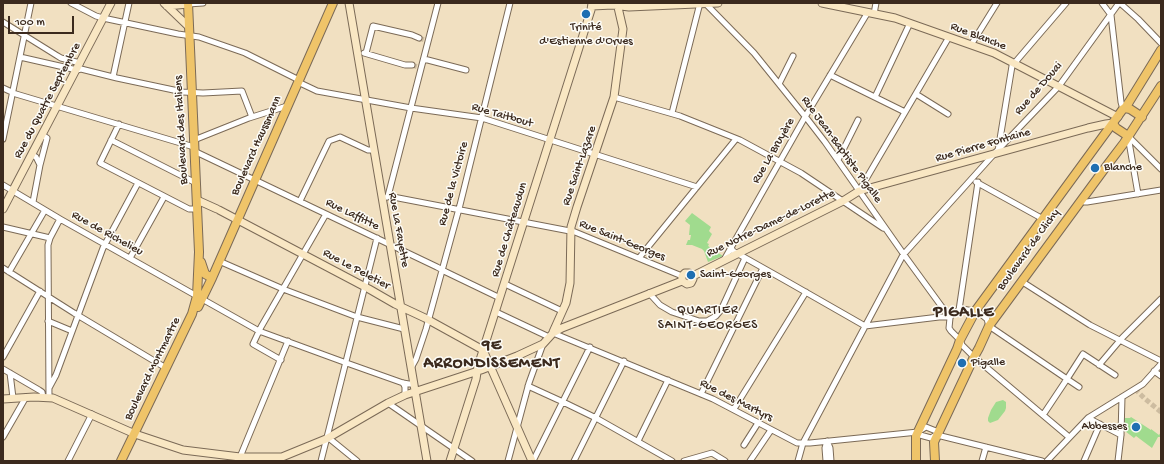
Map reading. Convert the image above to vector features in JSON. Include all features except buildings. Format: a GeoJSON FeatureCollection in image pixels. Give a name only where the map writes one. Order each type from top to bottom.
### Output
{"type":"FeatureCollection","features":[{"type":"Feature","properties":{"kind":"main road","name":"Boulevard Haussmann"},"geometry":{"type":"LineString","coordinates":[[200,297],[208,287],[220,261],[333,3]]}},
{"type":"Feature","properties":{"kind":"main road","name":"Boulevard des Italiens"},"geometry":{"type":"LineString","coordinates":[[188,4],[200,297]]}},
{"type":"Feature","properties":{"kind":"main road"},"geometry":{"type":"LineString","coordinates":[[1142,117],[1130,109],[1124,108],[1161,50]]}},
{"type":"Feature","properties":{"kind":"main road","name":"Boulevard de Clichy"},"geometry":{"type":"LineString","coordinates":[[935,461],[934,442],[989,326],[1124,144],[1161,86]]}},
{"type":"Feature","properties":{"kind":"main road","name":"Boulevard de Clichy"},"geometry":{"type":"LineString","coordinates":[[916,461],[915,441],[918,432],[960,340],[976,310],[1124,108]]}},
{"type":"Feature","properties":{"kind":"main road"},"geometry":{"type":"LineString","coordinates":[[1115,120],[1116,128],[1128,136]]}},
{"type":"Feature","properties":{"kind":"main road","name":"Boulevard des Italiens"},"geometry":{"type":"LineString","coordinates":[[199,254],[204,272],[207,276],[212,278]]}},
{"type":"Feature","properties":{"kind":"main road"},"geometry":{"type":"LineString","coordinates":[[198,268],[200,281],[208,287]]}},
{"type":"Feature","properties":{"kind":"main road","name":"Boulevard Montmartre"},"geometry":{"type":"LineString","coordinates":[[121,461],[192,314],[198,306],[200,297]]}},
{"type":"Feature","properties":{"kind":"street"},"geometry":{"type":"LineString","coordinates":[[3,139],[31,3]]}},
{"type":"Feature","properties":{"kind":"street","name":"Rue Taitbout"},"geometry":{"type":"LineString","coordinates":[[71,3],[103,18],[178,34],[189,31],[199,37],[245,53],[317,91],[411,108],[482,118],[697,187]]}},
{"type":"Feature","properties":{"kind":"street","name":"Rue du Quatre Septembre"},"geometry":{"type":"LineString","coordinates":[[3,209],[79,67],[111,3]]}},
{"type":"Feature","properties":{"kind":"street"},"geometry":{"type":"LineString","coordinates":[[113,77],[129,3]]}},
{"type":"Feature","properties":{"kind":"street"},"geometry":{"type":"LineString","coordinates":[[165,4],[203,3]]}},
{"type":"Feature","properties":{"kind":"street","name":"Rue La Fayette"},"geometry":{"type":"LineString","coordinates":[[349,3],[427,461]]}},
{"type":"Feature","properties":{"kind":"street"},"geometry":{"type":"LineString","coordinates":[[382,202],[388,196],[420,68],[424,59],[427,40],[438,3]]}},
{"type":"Feature","properties":{"kind":"street","name":"Rue de la Victoire"},"geometry":{"type":"LineString","coordinates":[[411,368],[416,359],[442,270],[482,118],[510,3]]}},
{"type":"Feature","properties":{"kind":"street"},"geometry":{"type":"LineString","coordinates":[[672,113],[700,3]]}},
{"type":"Feature","properties":{"kind":"street","name":"Rue Jean-Baptiste Pigalle"},"geometry":{"type":"LineString","coordinates":[[705,3],[754,53],[805,117],[838,160],[903,254],[950,317]]}},
{"type":"Feature","properties":{"kind":"street"},"geometry":{"type":"LineString","coordinates":[[592,4],[617,4],[629,7],[647,4],[718,3]]}},
{"type":"Feature","properties":{"kind":"street","name":"Rue Blanche"},"geometry":{"type":"LineString","coordinates":[[822,3],[895,18],[999,55],[1059,86],[1115,120]]}},
{"type":"Feature","properties":{"kind":"street"},"geometry":{"type":"LineString","coordinates":[[871,13],[876,3]]}},
{"type":"Feature","properties":{"kind":"street"},"geometry":{"type":"LineString","coordinates":[[971,45],[997,3]]}},
{"type":"Feature","properties":{"kind":"street"},"geometry":{"type":"LineString","coordinates":[[996,153],[1012,66],[1066,3]]}},
{"type":"Feature","properties":{"kind":"street"},"geometry":{"type":"LineString","coordinates":[[1102,3],[1110,15],[1121,102],[1124,108]]}},
{"type":"Feature","properties":{"kind":"street"},"geometry":{"type":"LineString","coordinates":[[1120,3],[1161,43]]}},
{"type":"Feature","properties":{"kind":"street","name":"Rue de Douai"},"geometry":{"type":"LineString","coordinates":[[798,461],[803,444],[903,254],[1059,86],[1120,3]]}},
{"type":"Feature","properties":{"kind":"street"},"geometry":{"type":"LineString","coordinates":[[165,4],[189,31]]}},
{"type":"Feature","properties":{"kind":"street","name":"Rue de Châteaudun"},"geometry":{"type":"LineString","coordinates":[[450,461],[452,448],[476,379],[477,371],[485,352],[504,284],[592,4]]}},
{"type":"Feature","properties":{"kind":"street","name":"Rue Saint-Lazare"},"geometry":{"type":"LineString","coordinates":[[551,335],[568,297],[570,283],[571,231],[577,207],[614,97],[623,29],[617,4]]}},
{"type":"Feature","properties":{"kind":"street","name":"Rue La Bruyère"},"geometry":{"type":"LineString","coordinates":[[724,260],[805,117],[830,75],[871,13]]}},
{"type":"Feature","properties":{"kind":"street"},"geometry":{"type":"LineString","coordinates":[[3,22],[61,58],[79,67]]}},
{"type":"Feature","properties":{"kind":"street"},"geometry":{"type":"LineString","coordinates":[[875,97],[910,24]]}},
{"type":"Feature","properties":{"kind":"street"},"geometry":{"type":"LineString","coordinates":[[366,53],[373,26],[419,38]]}},
{"type":"Feature","properties":{"kind":"street"},"geometry":{"type":"LineString","coordinates":[[859,191],[949,37]]}},
{"type":"Feature","properties":{"kind":"street"},"geometry":{"type":"LineString","coordinates":[[357,52],[366,53],[405,65],[412,65]]}},
{"type":"Feature","properties":{"kind":"street"},"geometry":{"type":"LineString","coordinates":[[779,84],[793,56]]}},
{"type":"Feature","properties":{"kind":"street"},"geometry":{"type":"LineString","coordinates":[[20,57],[79,67],[113,77],[183,92],[203,93],[242,91],[252,117]]}},
{"type":"Feature","properties":{"kind":"street"},"geometry":{"type":"LineString","coordinates":[[424,59],[466,70]]}},
{"type":"Feature","properties":{"kind":"street"},"geometry":{"type":"LineString","coordinates":[[830,75],[905,112]]}},
{"type":"Feature","properties":{"kind":"street","name":"Rue Laffitte"},"geometry":{"type":"LineString","coordinates":[[3,88],[58,106],[194,146],[255,180],[500,298]]}},
{"type":"Feature","properties":{"kind":"street"},"geometry":{"type":"LineString","coordinates":[[916,94],[948,114]]}},
{"type":"Feature","properties":{"kind":"street"},"geometry":{"type":"LineString","coordinates":[[614,97],[672,113],[736,139],[801,173],[886,230]]}},
{"type":"Feature","properties":{"kind":"street"},"geometry":{"type":"LineString","coordinates":[[194,146],[252,117],[287,106]]}},
{"type":"Feature","properties":{"kind":"street"},"geometry":{"type":"LineString","coordinates":[[838,160],[858,120]]}},
{"type":"Feature","properties":{"kind":"street","name":"Rue Pierre Fontaine"},"geometry":{"type":"LineString","coordinates":[[859,191],[1106,124],[1115,120]]}},
{"type":"Feature","properties":{"kind":"street"},"geometry":{"type":"LineString","coordinates":[[119,124],[100,163],[189,209],[197,209]]}},
{"type":"Feature","properties":{"kind":"street"},"geometry":{"type":"LineString","coordinates":[[33,202],[47,138],[42,135]]}},
{"type":"Feature","properties":{"kind":"street"},"geometry":{"type":"LineString","coordinates":[[1128,136],[1161,169]]}},
{"type":"Feature","properties":{"kind":"street"},"geometry":{"type":"LineString","coordinates":[[1128,136],[1138,194]]}},
{"type":"Feature","properties":{"kind":"street"},"geometry":{"type":"LineString","coordinates":[[300,201],[329,141],[340,137],[368,150],[373,150]]}},
{"type":"Feature","properties":{"kind":"street"},"geometry":{"type":"LineString","coordinates":[[639,258],[736,139]]}},
{"type":"Feature","properties":{"kind":"street"},"geometry":{"type":"LineString","coordinates":[[111,140],[196,183]]}},
{"type":"Feature","properties":{"kind":"street"},"geometry":{"type":"LineString","coordinates":[[32,155],[36,157],[40,165]]}},
{"type":"Feature","properties":{"kind":"street"},"geometry":{"type":"LineString","coordinates":[[972,179],[1043,219]]}},
{"type":"Feature","properties":{"kind":"street"},"geometry":{"type":"LineString","coordinates":[[959,310],[978,182]]}},
{"type":"Feature","properties":{"kind":"street"},"geometry":{"type":"LineString","coordinates":[[46,397],[56,375],[105,244],[138,183]]}},
{"type":"Feature","properties":{"kind":"street","name":"Rue de Richelieu"},"geometry":{"type":"LineString","coordinates":[[3,185],[60,219],[259,331],[403,383],[414,384]]}},
{"type":"Feature","properties":{"kind":"street"},"geometry":{"type":"LineString","coordinates":[[1081,200],[1087,202],[1161,190]]}},
{"type":"Feature","properties":{"kind":"street","name":"Rue Notre-Dame-de-Lorette"},"geometry":{"type":"LineString","coordinates":[[682,279],[685,284],[691,283],[693,276],[843,201],[859,191]]}},
{"type":"Feature","properties":{"kind":"street","name":"Rue Saint-Georges"},"geometry":{"type":"LineString","coordinates":[[388,196],[576,232],[639,258],[682,279]]}},
{"type":"Feature","properties":{"kind":"street"},"geometry":{"type":"LineString","coordinates":[[130,258],[164,197]]}},
{"type":"Feature","properties":{"kind":"street","name":"Rue Le Peletier"},"geometry":{"type":"LineString","coordinates":[[197,200],[218,209],[395,304],[428,320],[485,352]]}},
{"type":"Feature","properties":{"kind":"street"},"geometry":{"type":"LineString","coordinates":[[9,272],[45,210]]}},
{"type":"Feature","properties":{"kind":"street"},"geometry":{"type":"LineString","coordinates":[[280,360],[253,344],[283,288],[326,214]]}},
{"type":"Feature","properties":{"kind":"street"},"geometry":{"type":"LineString","coordinates":[[49,388],[48,245],[60,219]]}},
{"type":"Feature","properties":{"kind":"street"},"geometry":{"type":"LineString","coordinates":[[3,227],[50,238]]}},
{"type":"Feature","properties":{"kind":"street"},"geometry":{"type":"LineString","coordinates":[[321,461],[377,238]]}},
{"type":"Feature","properties":{"kind":"street"},"geometry":{"type":"LineString","coordinates":[[731,247],[733,252],[865,326],[950,317]]}},
{"type":"Feature","properties":{"kind":"street"},"geometry":{"type":"LineString","coordinates":[[649,293],[660,305],[672,312],[699,321],[708,321],[716,316],[721,310],[745,258]]}},
{"type":"Feature","properties":{"kind":"street"},"geometry":{"type":"LineString","coordinates":[[220,261],[357,317],[404,329]]}},
{"type":"Feature","properties":{"kind":"street"},"geometry":{"type":"LineString","coordinates":[[3,268],[166,368]]}},
{"type":"Feature","properties":{"kind":"street"},"geometry":{"type":"LineString","coordinates":[[701,394],[763,268]]}},
{"type":"Feature","properties":{"kind":"street"},"geometry":{"type":"LineString","coordinates":[[508,461],[528,386],[543,344],[551,335],[562,328],[682,279]]}},
{"type":"Feature","properties":{"kind":"street"},"geometry":{"type":"LineString","coordinates":[[1021,281],[1090,325],[1161,361]]}},
{"type":"Feature","properties":{"kind":"street"},"geometry":{"type":"LineString","coordinates":[[504,284],[562,311]]}},
{"type":"Feature","properties":{"kind":"street"},"geometry":{"type":"LineString","coordinates":[[3,357],[40,291]]}},
{"type":"Feature","properties":{"kind":"street"},"geometry":{"type":"LineString","coordinates":[[734,409],[806,292]]}},
{"type":"Feature","properties":{"kind":"street"},"geometry":{"type":"LineString","coordinates":[[1100,365],[1121,340],[1161,299]]}},
{"type":"Feature","properties":{"kind":"street"},"geometry":{"type":"LineString","coordinates":[[1069,437],[974,357],[962,345],[960,340],[951,331],[949,322],[950,317],[954,312],[959,310],[976,310],[987,319],[989,326],[1079,386]]}},
{"type":"Feature","properties":{"kind":"street","name":"Rue des Martyrs"},"geometry":{"type":"LineString","coordinates":[[496,312],[551,335],[590,347],[701,394],[734,409],[796,443],[803,444],[918,432]]}},
{"type":"Feature","properties":{"kind":"street"},"geometry":{"type":"LineString","coordinates":[[48,321],[72,331]]}},
{"type":"Feature","properties":{"kind":"street"},"geometry":{"type":"LineString","coordinates":[[240,457],[288,341]]}},
{"type":"Feature","properties":{"kind":"street"},"geometry":{"type":"LineString","coordinates":[[3,400],[26,397],[53,398],[66,402],[135,434],[183,450],[220,458],[240,457],[250,459],[285,456],[326,439],[388,403],[405,395],[477,371],[492,369],[543,344]]}},
{"type":"Feature","properties":{"kind":"street"},"geometry":{"type":"LineString","coordinates":[[533,461],[590,347]]}},
{"type":"Feature","properties":{"kind":"street"},"geometry":{"type":"LineString","coordinates":[[485,352],[517,428],[533,461]]}},
{"type":"Feature","properties":{"kind":"street"},"geometry":{"type":"LineString","coordinates":[[1043,415],[1083,354],[1115,375]]}},
{"type":"Feature","properties":{"kind":"street"},"geometry":{"type":"LineString","coordinates":[[574,461],[624,361]]}},
{"type":"Feature","properties":{"kind":"street"},"geometry":{"type":"LineString","coordinates":[[1047,461],[1088,418],[1143,384],[1161,364]]}},
{"type":"Feature","properties":{"kind":"street"},"geometry":{"type":"LineString","coordinates":[[3,370],[39,390],[46,397]]}},
{"type":"Feature","properties":{"kind":"street"},"geometry":{"type":"LineString","coordinates":[[1154,371],[1161,376]]}},
{"type":"Feature","properties":{"kind":"street"},"geometry":{"type":"LineString","coordinates":[[10,373],[13,398]]}},
{"type":"Feature","properties":{"kind":"street"},"geometry":{"type":"LineString","coordinates":[[638,441],[668,380]]}},
{"type":"Feature","properties":{"kind":"street"},"geometry":{"type":"LineString","coordinates":[[403,383],[405,387],[405,395]]}},
{"type":"Feature","properties":{"kind":"street"},"geometry":{"type":"LineString","coordinates":[[528,386],[596,418],[672,461]]}},
{"type":"Feature","properties":{"kind":"street"},"geometry":{"type":"LineString","coordinates":[[3,437],[26,397]]}},
{"type":"Feature","properties":{"kind":"street"},"geometry":{"type":"LineString","coordinates":[[1118,461],[1121,435],[1122,397]]}},
{"type":"Feature","properties":{"kind":"street"},"geometry":{"type":"LineString","coordinates":[[388,403],[472,461]]}},
{"type":"Feature","properties":{"kind":"street"},"geometry":{"type":"LineString","coordinates":[[68,461],[92,414]]}},
{"type":"Feature","properties":{"kind":"street"},"geometry":{"type":"LineString","coordinates":[[1088,418],[1121,435]]}},
{"type":"Feature","properties":{"kind":"street"},"geometry":{"type":"LineString","coordinates":[[744,445],[758,423]]}},
{"type":"Feature","properties":{"kind":"street"},"geometry":{"type":"LineString","coordinates":[[1084,461],[1100,424]]}},
{"type":"Feature","properties":{"kind":"street"},"geometry":{"type":"LineString","coordinates":[[937,435],[936,431],[926,427],[918,432],[920,435],[932,438],[937,435],[1039,461]]}},
{"type":"Feature","properties":{"kind":"street"},"geometry":{"type":"LineString","coordinates":[[750,461],[771,430]]}},
{"type":"Feature","properties":{"kind":"street"},"geometry":{"type":"LineString","coordinates":[[326,439],[330,439],[357,461]]}},
{"type":"Feature","properties":{"kind":"street"},"geometry":{"type":"LineString","coordinates":[[826,461],[825,448],[827,441]]}},
{"type":"Feature","properties":{"kind":"street"},"geometry":{"type":"LineString","coordinates":[[827,441],[830,448],[831,461]]}},
{"type":"Feature","properties":{"kind":"street"},"geometry":{"type":"LineString","coordinates":[[982,461],[986,447]]}},
{"type":"Feature","properties":{"kind":"street"},"geometry":{"type":"LineString","coordinates":[[684,461],[712,454],[725,461]]}},
{"type":"Feature","properties":{"kind":"street"},"geometry":{"type":"LineString","coordinates":[[659,461],[662,455]]}},
{"type":"Feature","properties":{"kind":"green space"},"geometry":{"type":"Polygon","coordinates":[[[692,213],[711,227],[709,231],[712,234],[707,243],[709,244],[708,246],[723,256],[708,262],[702,249],[692,245],[686,245],[688,240],[690,240],[691,235],[689,235],[690,225],[685,221],[692,213]]]}},
{"type":"Feature","properties":{"kind":"green space"},"geometry":{"type":"Polygon","coordinates":[[[1003,400],[1006,402],[1005,411],[998,420],[990,423],[988,418],[991,410],[996,402],[1003,400]]]}},
{"type":"Feature","properties":{"kind":"green space"},"geometry":{"type":"Polygon","coordinates":[[[1131,417],[1159,435],[1161,432],[1161,437],[1158,437],[1152,448],[1136,436],[1134,438],[1125,431],[1123,427],[1123,418],[1131,417]]]}},
{"type":"Feature","properties":{"kind":"tunnel"},"geometry":{"type":"LineString","coordinates":[[419,38],[425,40]]}},
{"type":"Feature","properties":{"kind":"tunnel"},"geometry":{"type":"LineString","coordinates":[[412,65],[418,67]]}},
{"type":"Feature","properties":{"kind":"tunnel"},"geometry":{"type":"LineString","coordinates":[[1135,389],[1161,412]]}},
{"type":"Feature","properties":{"kind":"place","name":"Trinité d'Estienne d'Orves"},"geometry":{"type":"Point","coordinates":[586,14]}},
{"type":"Feature","properties":{"kind":"place","name":"Blanche"},"geometry":{"type":"Point","coordinates":[1095,168]}},
{"type":"Feature","properties":{"kind":"place","name":"Saint-Georges"},"geometry":{"type":"Point","coordinates":[691,275]}},
{"type":"Feature","properties":{"kind":"place","name":"Pigalle"},"geometry":{"type":"Point","coordinates":[962,363]}},
{"type":"Feature","properties":{"kind":"place","name":"Abbesses"},"geometry":{"type":"Point","coordinates":[1136,427]}},
{"type":"Feature","properties":{"kind":"district","name":"PIGALLE"},"geometry":{"type":"Point","coordinates":[964,314]}},
{"type":"Feature","properties":{"kind":"district","name":"QUARTIER SAINT-GEORGES"},"geometry":{"type":"Point","coordinates":[708,318]}},
{"type":"Feature","properties":{"kind":"district","name":"9E ARRONDISSEMENT"},"geometry":{"type":"Point","coordinates":[492,356]}}]}
